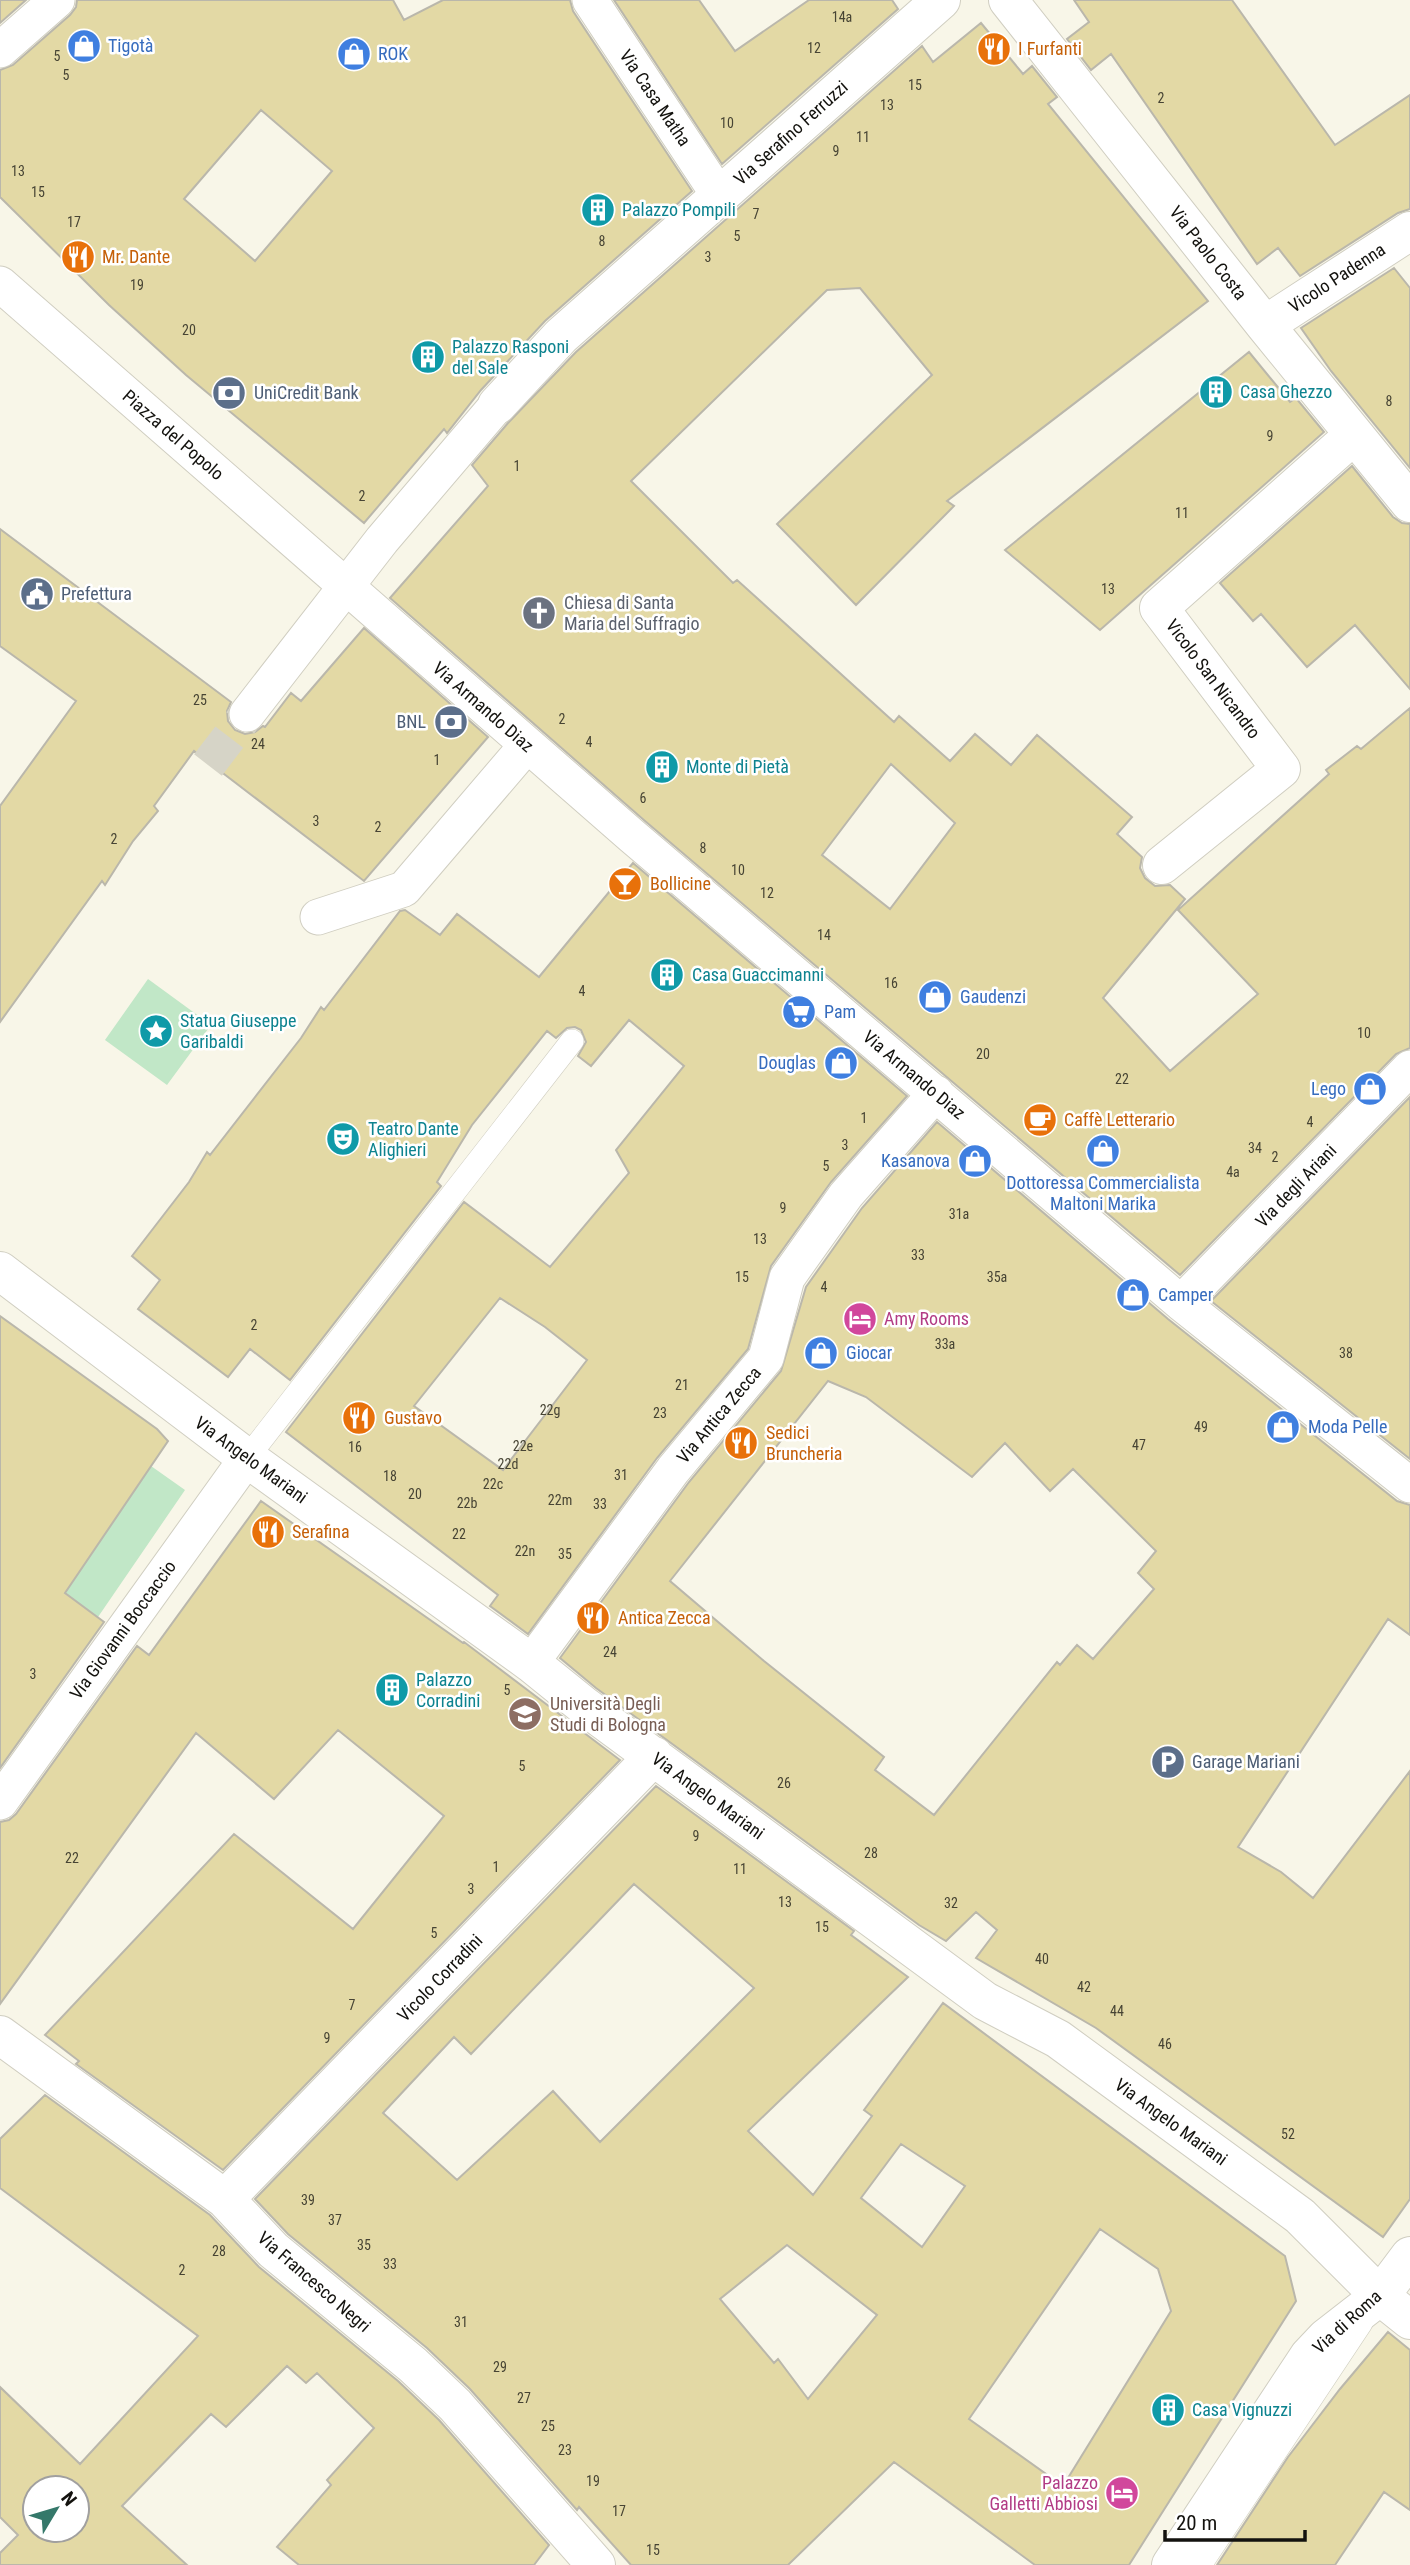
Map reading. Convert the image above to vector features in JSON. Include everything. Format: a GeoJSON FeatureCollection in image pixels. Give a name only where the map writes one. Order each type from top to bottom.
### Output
{"type":"FeatureCollection","features":[{"type":"Feature","properties":{"kind":"street"},"geometry":{"type":"LineString","coordinates":[[0,50],[57,0]]}},
{"type":"Feature","properties":{"kind":"street","name":"Via Casa Matha"},"geometry":{"type":"LineString","coordinates":[[590,0],[720,197]]}},
{"type":"Feature","properties":{"kind":"street","name":"Via Serafino Ferruzzi"},"geometry":{"type":"LineString","coordinates":[[354,595],[382,540],[497,405],[561,336],[941,0]]}},
{"type":"Feature","properties":{"kind":"street","name":"Via Paolo Costa"},"geometry":{"type":"LineString","coordinates":[[1008,0],[1265,325],[1410,503]]}},
{"type":"Feature","properties":{"kind":"street","name":"Vicolo Padenna"},"geometry":{"type":"LineString","coordinates":[[1265,325],[1410,231]]}},
{"type":"Feature","properties":{"kind":"street","name":"Piazza del Popolo"},"geometry":{"type":"LineString","coordinates":[[0,284],[354,595]]}},
{"type":"Feature","properties":{"kind":"street","name":"Vicolo San Nicandro"},"geometry":{"type":"LineString","coordinates":[[1162,865],[1281,769],[1159,608],[1354,435]]}},
{"type":"Feature","properties":{"kind":"street"},"geometry":{"type":"LineString","coordinates":[[247,714],[354,595]]}},
{"type":"Feature","properties":{"kind":"street","name":"Via Armando Diaz"},"geometry":{"type":"LineString","coordinates":[[354,595],[1181,1303],[1410,1485]]}},
{"type":"Feature","properties":{"kind":"street"},"geometry":{"type":"LineString","coordinates":[[318,917],[404,889],[527,745]]}},
{"type":"Feature","properties":{"kind":"street","name":"Via degli Ariani"},"geometry":{"type":"LineString","coordinates":[[1181,1303],[1410,1068]]}},
{"type":"Feature","properties":{"kind":"street","name":"Via Antica Zecca"},"geometry":{"type":"LineString","coordinates":[[531,1663],[673,1470],[766,1358],[787,1278],[794,1267],[846,1195],[936,1093]]}},
{"type":"Feature","properties":{"kind":"street","name":"Via Angelo Mariani"},"geometry":{"type":"LineString","coordinates":[[0,1271],[247,1458],[531,1663],[985,2001],[1058,2039],[1300,2216],[1380,2296],[1410,2320]]}},
{"type":"Feature","properties":{"kind":"street","name":"Via Giovanni Boccaccio"},"geometry":{"type":"LineString","coordinates":[[0,1802],[247,1458]]}},
{"type":"Feature","properties":{"kind":"street","name":"Vicolo Corradini"},"geometry":{"type":"LineString","coordinates":[[225,2199],[654,1756]]}},
{"type":"Feature","properties":{"kind":"street","name":"Via Francesco Negri"},"geometry":{"type":"LineString","coordinates":[[0,2035],[225,2199],[273,2250],[413,2365],[455,2405],[587,2562]]}},
{"type":"Feature","properties":{"kind":"street","name":"Via di Roma"},"geometry":{"type":"LineString","coordinates":[[1171,2565],[1309,2356],[1326,2338],[1380,2296],[1410,2256]]}},
{"type":"Feature","properties":{"kind":"lane"},"geometry":{"type":"LineString","coordinates":[[247,1458],[572,1041]]}},
{"type":"Feature","properties":{"kind":"lane"},"geometry":{"type":"LineString","coordinates":[[1200,2565],[1380,2296]]}},
{"type":"Feature","properties":{"kind":"green space"},"geometry":{"type":"Polygon","coordinates":[[[148,979],[211,1025],[167,1085],[105,1040],[148,979]]]}},
{"type":"Feature","properties":{"kind":"green space"},"geometry":{"type":"Polygon","coordinates":[[[151,1466],[185,1490],[98,1617],[65,1593],[151,1466]]]}},
{"type":"Feature","properties":{"kind":"building"},"geometry":{"type":"Polygon","coordinates":[[[0,0],[26,0],[0,23],[0,0]]]}},
{"type":"Feature","properties":{"kind":"building"},"geometry":{"type":"Polygon","coordinates":[[[77,0],[393,0],[404,20],[443,0],[570,0],[573,11],[692,191],[545,321],[481,390],[447,433],[444,429],[364,523],[186,375],[109,305],[0,197],[0,70],[13,65],[76,7],[77,0]],[[261,110],[184,199],[255,261],[332,171],[261,110]]]}},
{"type":"Feature","properties":{"kind":"building"},"geometry":{"type":"Polygon","coordinates":[[[614,0],[699,0],[735,51],[809,0],[892,0],[898,9],[722,164],[614,0]]]}},
{"type":"Feature","properties":{"kind":"building"},"geometry":{"type":"Polygon","coordinates":[[[1074,0],[1232,0],[1335,145],[1410,95],[1410,209],[1398,213],[1300,276],[1278,248],[1257,264],[1111,54],[1091,70],[1067,39],[1089,22],[1074,0]]]}},
{"type":"Feature","properties":{"kind":"building"},"geometry":{"type":"Polygon","coordinates":[[[981,23],[1023,74],[1032,66],[1057,97],[1048,104],[1208,301],[947,501],[954,506],[856,605],[777,524],[932,375],[860,288],[827,290],[631,481],[733,583],[737,580],[894,722],[899,716],[950,761],[975,734],[1011,765],[1037,735],[1132,817],[1117,834],[1142,857],[1140,868],[1145,878],[1155,886],[1170,885],[1185,899],[1103,998],[1170,1071],[1258,994],[1178,910],[1329,774],[1326,770],[1357,746],[1361,749],[1410,708],[1410,1048],[1396,1054],[1180,1275],[645,821],[390,598],[488,486],[472,465],[576,352],[922,46],[933,62],[981,23]],[[891,764],[822,855],[890,909],[955,823],[891,764]]]}},
{"type":"Feature","properties":{"kind":"building"},"geometry":{"type":"Polygon","coordinates":[[[1394,268],[1410,288],[1410,468],[1331,371],[1301,328],[1394,268]]]}},
{"type":"Feature","properties":{"kind":"building"},"geometry":{"type":"Polygon","coordinates":[[[1249,352],[1290,402],[1296,398],[1324,432],[1100,630],[1005,550],[1249,352]]]}},
{"type":"Feature","properties":{"kind":"building"},"geometry":{"type":"Polygon","coordinates":[[[1352,466],[1393,517],[1402,523],[1410,524],[1410,689],[1355,625],[1307,667],[1261,614],[1253,621],[1220,583],[1352,466]]]}},
{"type":"Feature","properties":{"kind":"building"},"geometry":{"type":"Polygon","coordinates":[[[0,529],[231,702],[227,711],[228,721],[235,730],[245,734],[265,727],[291,693],[301,701],[364,628],[488,737],[364,881],[194,751],[154,806],[158,811],[133,841],[105,885],[102,881],[0,1022],[0,806],[76,701],[0,646],[0,529]]]}},
{"type":"Feature","properties":{"kind":"building"},"geometry":{"type":"Polygon","coordinates":[[[633,863],[907,1096],[831,1182],[771,1266],[748,1349],[657,1458],[528,1634],[490,1606],[498,1595],[286,1432],[464,1202],[550,1267],[629,1173],[616,1150],[684,1066],[629,1020],[591,1066],[578,1056],[586,1042],[581,1030],[575,1027],[567,1028],[556,1038],[547,1031],[472,1125],[437,1182],[441,1186],[290,1380],[250,1349],[228,1377],[138,1309],[160,1280],[132,1256],[189,1182],[207,1152],[210,1155],[301,1038],[321,1007],[324,1010],[400,911],[405,910],[440,935],[457,914],[539,977],[633,863]],[[500,1298],[414,1406],[503,1470],[587,1360],[545,1327],[500,1298]]]}},
{"type":"Feature","properties":{"kind":"building"},"geometry":{"type":"Polygon","coordinates":[[[1410,1097],[1410,1459],[1211,1301],[1410,1097]]]}},
{"type":"Feature","properties":{"kind":"building"},"geometry":{"type":"Polygon","coordinates":[[[937,1122],[1168,1319],[1397,1501],[1410,1505],[1410,1635],[1388,1619],[1238,1847],[1281,1872],[1313,1898],[1410,1771],[1410,2199],[1383,2237],[1096,2028],[976,1958],[997,1930],[976,1912],[946,1941],[919,1925],[596,1688],[560,1658],[689,1482],[781,1371],[806,1287],[862,1208],[937,1122]],[[828,1381],[670,1581],[884,1757],[875,1770],[934,1815],[1057,1662],[1060,1665],[1077,1645],[1093,1659],[1154,1589],[1138,1573],[1156,1551],[1073,1469],[1050,1491],[1005,1443],[972,1477],[866,1397],[828,1381]]]}},
{"type":"Feature","properties":{"kind":"building"},"geometry":{"type":"Polygon","coordinates":[[[0,1316],[157,1429],[168,1441],[65,1593],[104,1622],[0,1768],[0,1316]]]}},
{"type":"Feature","properties":{"kind":"building"},"geometry":{"type":"Polygon","coordinates":[[[261,1501],[464,1642],[620,1760],[223,2170],[76,2064],[79,2061],[45,2035],[234,1834],[353,1929],[444,1816],[338,1730],[274,1799],[196,1733],[0,2004],[0,1822],[9,1820],[16,1814],[137,1646],[149,1655],[261,1501]]]}},
{"type":"Feature","properties":{"kind":"building"},"geometry":{"type":"Polygon","coordinates":[[[656,1786],[854,1931],[851,1935],[908,1977],[748,2131],[813,2195],[872,2116],[864,2110],[943,2003],[1285,2256],[1296,2301],[1129,2565],[1035,2565],[894,2462],[788,2565],[631,2565],[579,2507],[577,2510],[470,2389],[427,2348],[288,2234],[255,2199],[656,1786]],[[634,1884],[471,2054],[454,2037],[383,2113],[457,2180],[553,2091],[600,2142],[754,1988],[634,1884]],[[901,2144],[861,2198],[922,2247],[965,2186],[901,2144]],[[1100,2229],[969,2419],[1063,2486],[1171,2311],[1158,2269],[1100,2229]],[[787,2245],[720,2299],[774,2363],[778,2359],[808,2399],[877,2315],[787,2245]]]}},
{"type":"Feature","properties":{"kind":"building"},"geometry":{"type":"Polygon","coordinates":[[[45,2095],[210,2215],[259,2267],[398,2381],[439,2420],[549,2545],[534,2565],[299,2565],[277,2547],[331,2485],[327,2480],[374,2428],[317,2373],[306,2383],[287,2366],[226,2427],[211,2414],[122,2506],[187,2565],[0,2565],[0,2553],[18,2535],[0,2517],[0,2387],[80,2464],[198,2336],[0,2188],[0,2139],[45,2095]]]}},
{"type":"Feature","properties":{"kind":"building"},"geometry":{"type":"Polygon","coordinates":[[[1388,2332],[1410,2350],[1410,2510],[1384,2492],[1335,2565],[1217,2565],[1288,2457],[1388,2332]]]}},
{"type":"Feature","properties":{"kind":"tunnel"},"geometry":{"type":"LineString","coordinates":[[208,765],[247,714]]}},
{"type":"Feature","properties":{"kind":"place","name":"Tigotà"},"geometry":{"type":"Point","coordinates":[84,46]}},
{"type":"Feature","properties":{"kind":"place","name":"I Furfanti"},"geometry":{"type":"Point","coordinates":[994,49]}},
{"type":"Feature","properties":{"kind":"place","name":"ROK"},"geometry":{"type":"Point","coordinates":[354,54]}},
{"type":"Feature","properties":{"kind":"place","name":"Palazzo Pompili"},"geometry":{"type":"Point","coordinates":[598,210]}},
{"type":"Feature","properties":{"kind":"place","name":"Mr. Dante"},"geometry":{"type":"Point","coordinates":[78,257]}},
{"type":"Feature","properties":{"kind":"place","name":"Palazzo Rasponi del Sale"},"geometry":{"type":"Point","coordinates":[428,357]}},
{"type":"Feature","properties":{"kind":"place","name":"Casa Ghezzo"},"geometry":{"type":"Point","coordinates":[1216,392]}},
{"type":"Feature","properties":{"kind":"place","name":"UniCredit Bank"},"geometry":{"type":"Point","coordinates":[229,393]}},
{"type":"Feature","properties":{"kind":"place","name":"Prefettura"},"geometry":{"type":"Point","coordinates":[37,594]}},
{"type":"Feature","properties":{"kind":"place","name":"Chiesa di Santa Maria del Suffragio"},"geometry":{"type":"Point","coordinates":[539,613]}},
{"type":"Feature","properties":{"kind":"place","name":"BNL"},"geometry":{"type":"Point","coordinates":[451,722]}},
{"type":"Feature","properties":{"kind":"place","name":"Monte di Pietà"},"geometry":{"type":"Point","coordinates":[662,767]}},
{"type":"Feature","properties":{"kind":"place","name":"Bollicine"},"geometry":{"type":"Point","coordinates":[625,884]}},
{"type":"Feature","properties":{"kind":"place","name":"Casa Guaccimanni"},"geometry":{"type":"Point","coordinates":[667,975]}},
{"type":"Feature","properties":{"kind":"place","name":"Gaudenzi"},"geometry":{"type":"Point","coordinates":[935,997]}},
{"type":"Feature","properties":{"kind":"place","name":"Pam"},"geometry":{"type":"Point","coordinates":[799,1012]}},
{"type":"Feature","properties":{"kind":"place","name":"Statua Giuseppe Garibaldi"},"geometry":{"type":"Point","coordinates":[156,1031]}},
{"type":"Feature","properties":{"kind":"place","name":"Douglas"},"geometry":{"type":"Point","coordinates":[841,1063]}},
{"type":"Feature","properties":{"kind":"place","name":"Lego"},"geometry":{"type":"Point","coordinates":[1370,1089]}},
{"type":"Feature","properties":{"kind":"place","name":"Caffè Letterario"},"geometry":{"type":"Point","coordinates":[1040,1120]}},
{"type":"Feature","properties":{"kind":"place","name":"Teatro Dante Alighieri"},"geometry":{"type":"Point","coordinates":[343,1139]}},
{"type":"Feature","properties":{"kind":"place","name":"Dottoressa Commercialista Maltoni Marika"},"geometry":{"type":"Point","coordinates":[1103,1151]}},
{"type":"Feature","properties":{"kind":"place","name":"Kasanova"},"geometry":{"type":"Point","coordinates":[975,1161]}},
{"type":"Feature","properties":{"kind":"place","name":"Camper"},"geometry":{"type":"Point","coordinates":[1133,1295]}},
{"type":"Feature","properties":{"kind":"place","name":"Amy Rooms"},"geometry":{"type":"Point","coordinates":[860,1319]}},
{"type":"Feature","properties":{"kind":"place","name":"Giocar"},"geometry":{"type":"Point","coordinates":[821,1353]}},
{"type":"Feature","properties":{"kind":"place","name":"Gustavo"},"geometry":{"type":"Point","coordinates":[359,1418]}},
{"type":"Feature","properties":{"kind":"place","name":"Moda Pelle"},"geometry":{"type":"Point","coordinates":[1283,1427]}},
{"type":"Feature","properties":{"kind":"place","name":"Sedici Bruncheria"},"geometry":{"type":"Point","coordinates":[741,1443]}},
{"type":"Feature","properties":{"kind":"place","name":"Serafina"},"geometry":{"type":"Point","coordinates":[268,1532]}},
{"type":"Feature","properties":{"kind":"place","name":"Antica Zecca"},"geometry":{"type":"Point","coordinates":[593,1618]}},
{"type":"Feature","properties":{"kind":"place","name":"Palazzo Corradini"},"geometry":{"type":"Point","coordinates":[392,1690]}},
{"type":"Feature","properties":{"kind":"place","name":"Università Degli Studi di Bologna"},"geometry":{"type":"Point","coordinates":[525,1714]}},
{"type":"Feature","properties":{"kind":"place","name":"Garage Mariani"},"geometry":{"type":"Point","coordinates":[1168,1762]}},
{"type":"Feature","properties":{"kind":"place","name":"Casa Vignuzzi"},"geometry":{"type":"Point","coordinates":[1168,2410]}},
{"type":"Feature","properties":{"kind":"place","name":"Palazzo Galletti Abbiosi"},"geometry":{"type":"Point","coordinates":[1122,2493]}}]}
